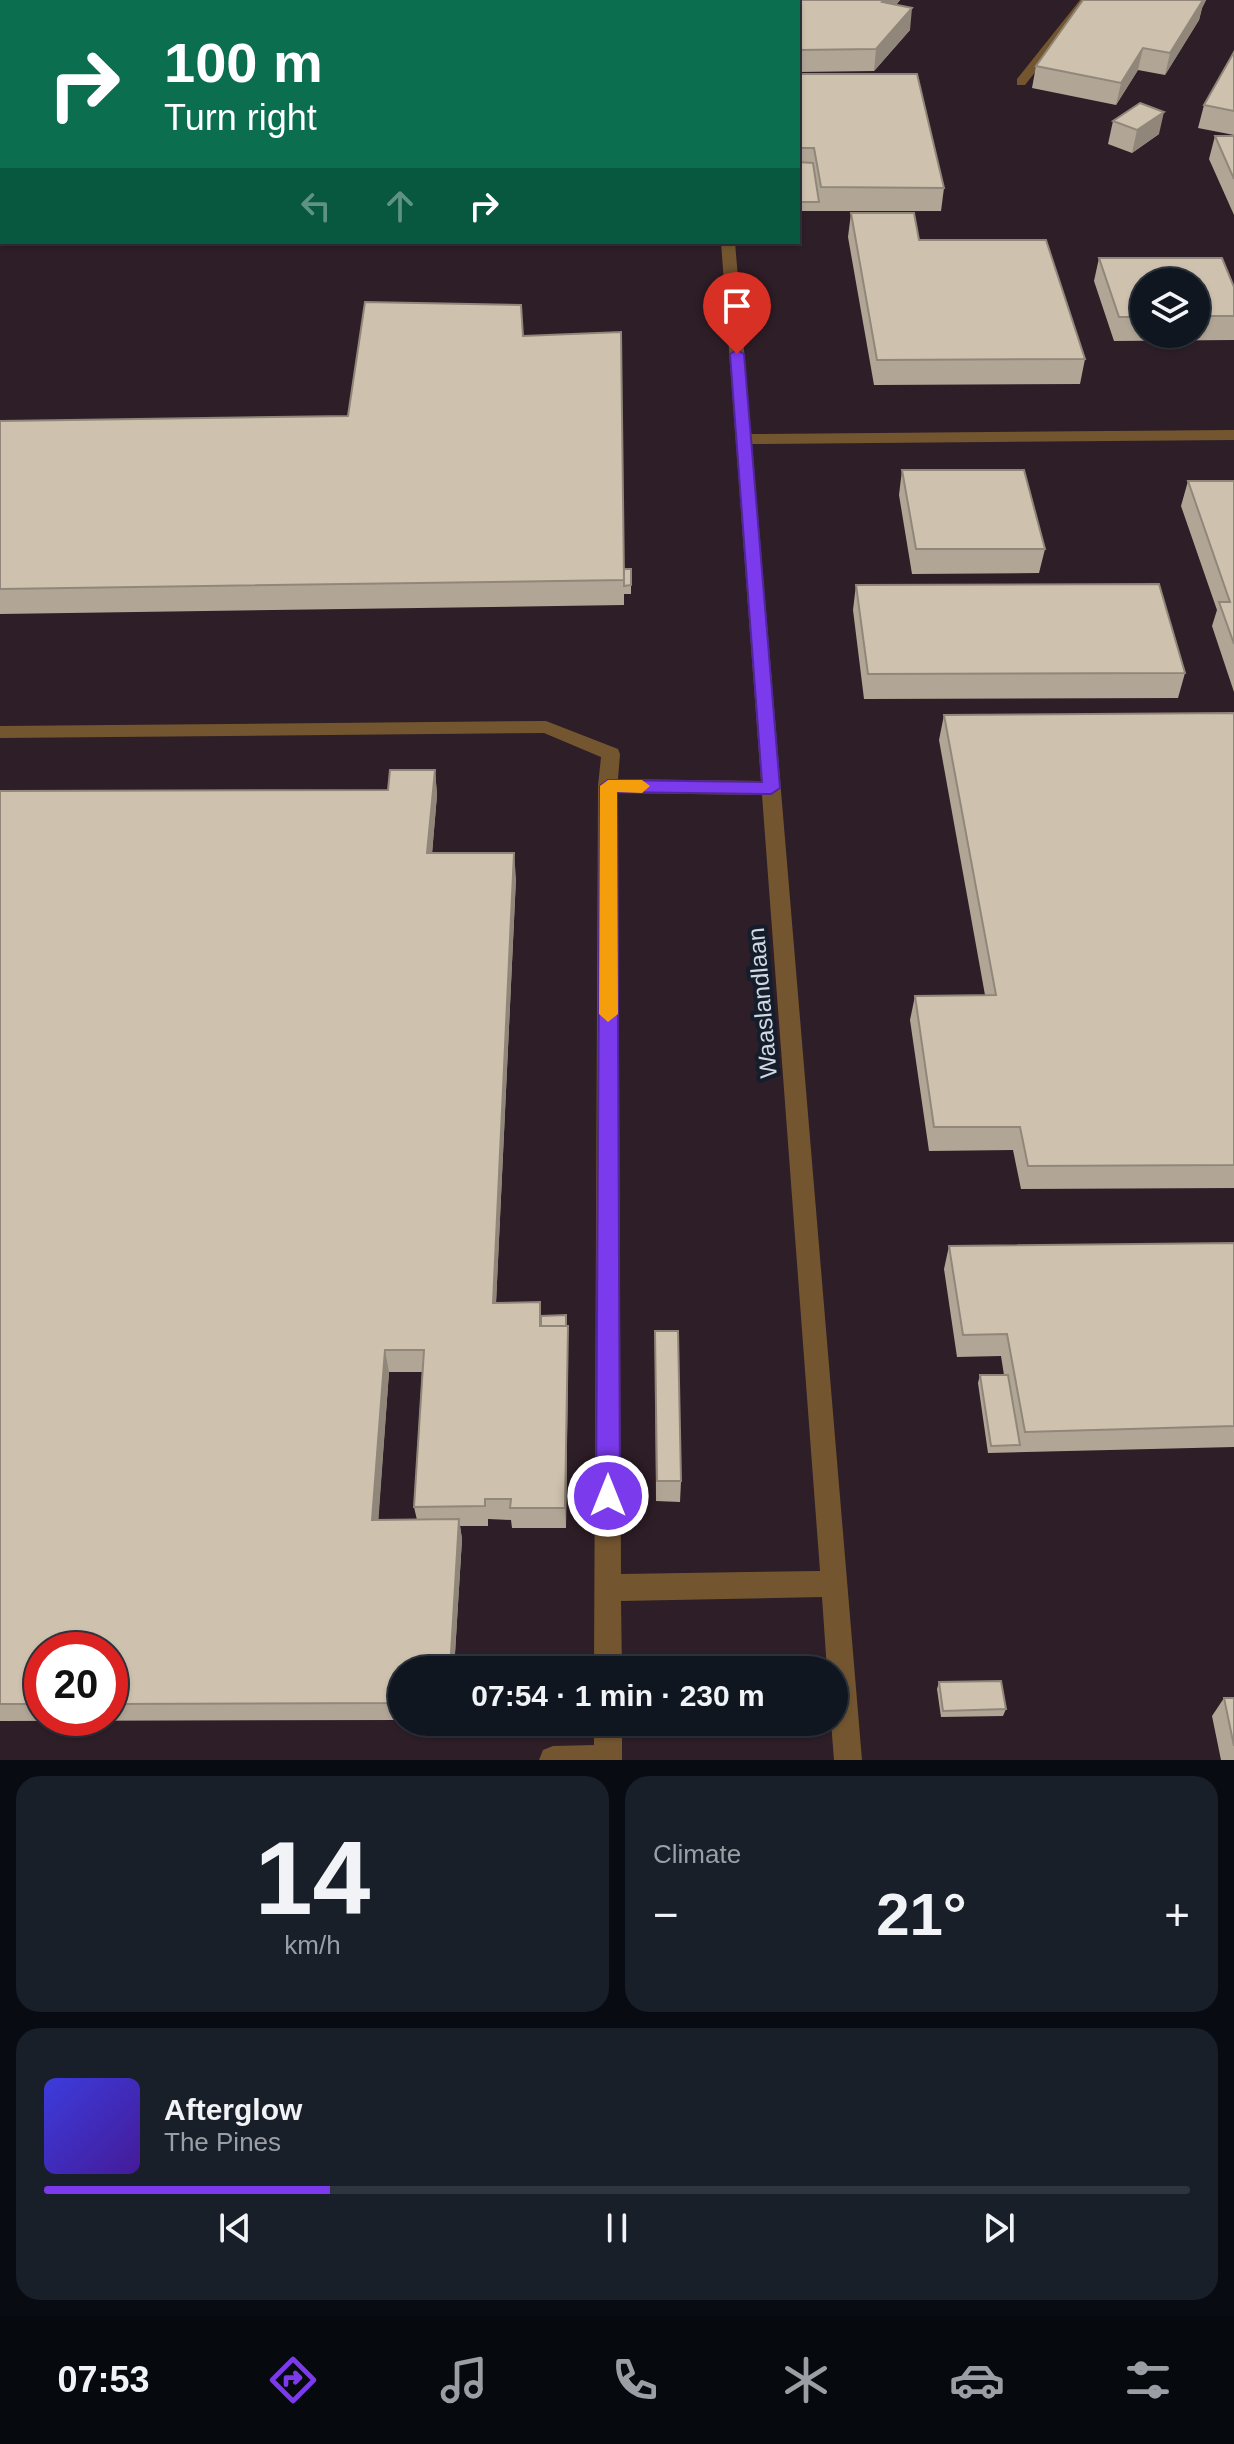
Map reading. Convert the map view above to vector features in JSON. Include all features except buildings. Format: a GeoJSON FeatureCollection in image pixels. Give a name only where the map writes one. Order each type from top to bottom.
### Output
{"type":"FeatureCollection","features":[{"type":"Feature","properties":{"kind":"street"},"geometry":{"type":"LineString","coordinates":[[1021,82],[1086,0]]}},
{"type":"Feature","properties":{"kind":"street","name":"Waaslandlaan"},"geometry":{"type":"LineString","coordinates":[[728,244],[848,1760]]}},
{"type":"Feature","properties":{"kind":"street"},"geometry":{"type":"LineString","coordinates":[[744,439],[1234,435]]}},
{"type":"Feature","properties":{"kind":"street"},"geometry":{"type":"LineString","coordinates":[[0,732],[546,727],[611,754],[608,786],[608,1656]]}},
{"type":"Feature","properties":{"kind":"street"},"geometry":{"type":"LineString","coordinates":[[608,786],[771,788]]}},
{"type":"Feature","properties":{"kind":"street"},"geometry":{"type":"LineString","coordinates":[[608,1588],[834,1584]]}},
{"type":"Feature","properties":{"kind":"street"},"geometry":{"type":"LineString","coordinates":[[553,1760],[608,1759],[608,1736]]}},
{"type":"Feature","properties":{"kind":"shaded area"},"geometry":{"type":"Polygon","coordinates":[[[800,0],[1234,0],[1234,1760],[0,1760],[0,244],[800,244],[800,0]]]}},
{"type":"Feature","properties":{"kind":"slow traffic"},"geometry":{"type":"LineString","coordinates":[[608,1014],[608,786],[642,786]]}},
{"type":"Feature","properties":{"kind":"route"},"geometry":{"type":"LineString","coordinates":[[608,1496],[608,786],[771,788],[737,354]]}}]}
